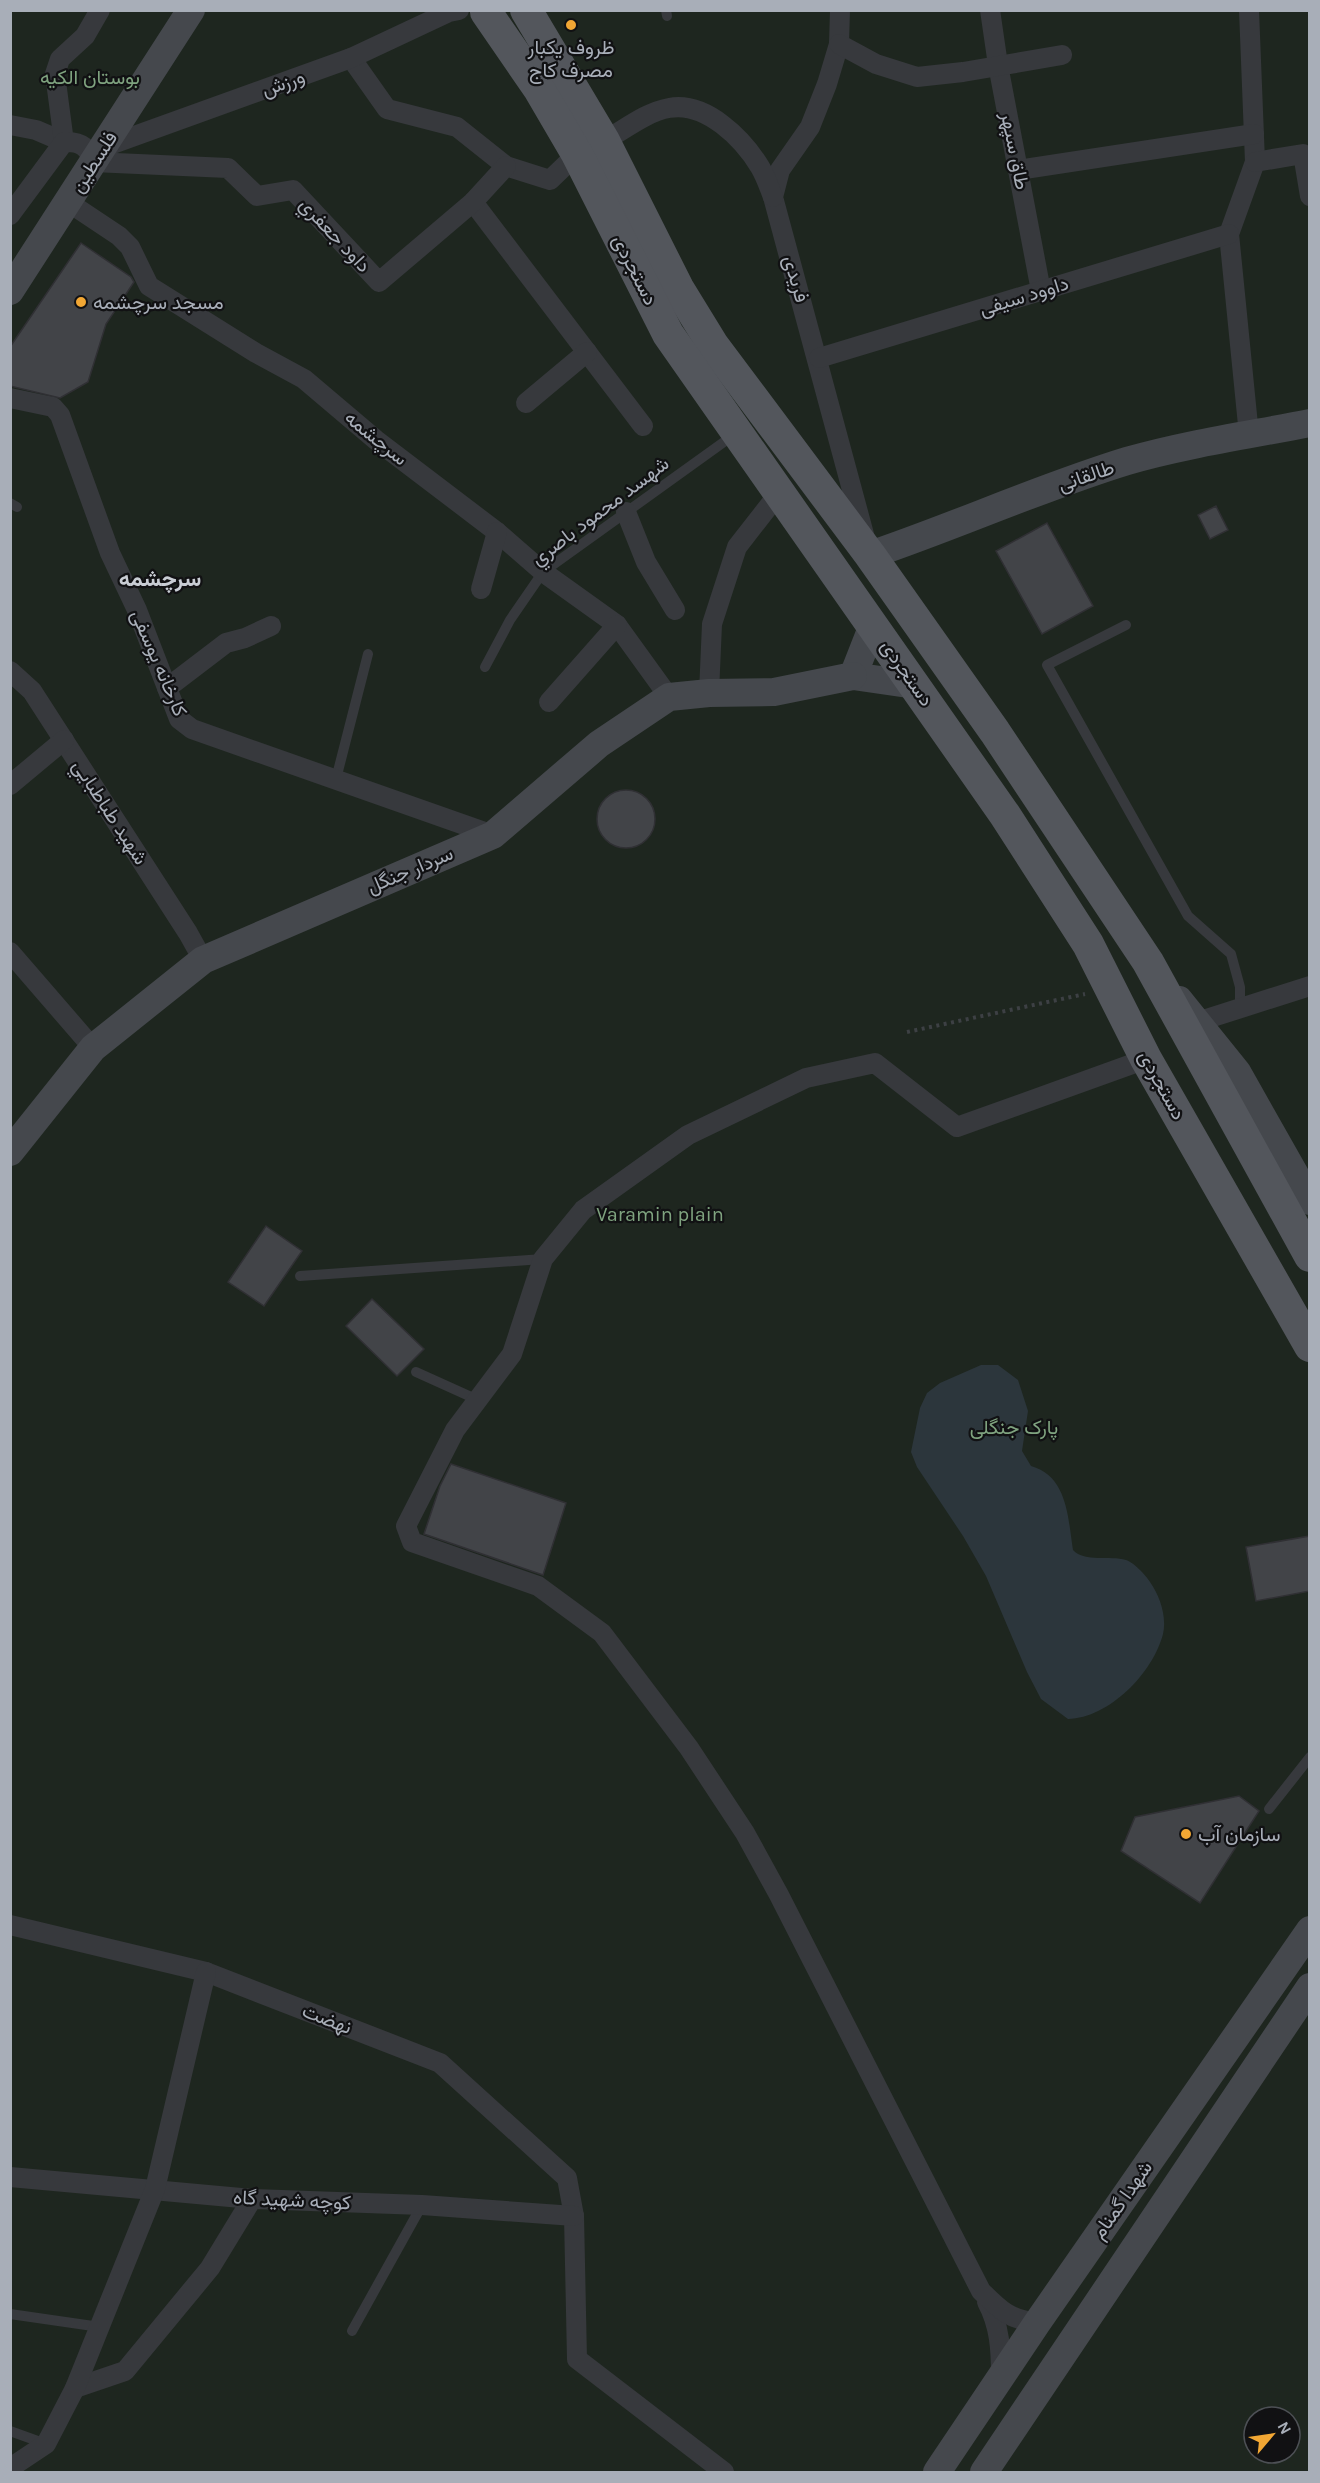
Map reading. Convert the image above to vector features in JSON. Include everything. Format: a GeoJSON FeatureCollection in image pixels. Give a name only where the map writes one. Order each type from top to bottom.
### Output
{"type":"FeatureCollection","features":[{"type":"Feature","properties":{"kind":"main road","name":"دستجردی"},"geometry":{"type":"LineString","coordinates":[[526,10],[590,147],[668,334],[1005,815],[1088,944],[1146,1059],[1310,1346]]}},
{"type":"Feature","properties":{"kind":"main road","name":"دستجردی"},"geometry":{"type":"LineString","coordinates":[[485,11],[539,89],[590,147],[712,345],[870,555],[995,732],[1148,962],[1310,1256]]}},
{"type":"Feature","properties":{"kind":"street"},"geometry":{"type":"LineString","coordinates":[[10,215],[64,142],[56,74],[60,59],[85,36],[100,10]]}},
{"type":"Feature","properties":{"kind":"street","name":"فریدی"},"geometry":{"type":"LineString","coordinates":[[840,10],[839,44],[827,84],[810,127],[780,170],[774,197],[870,555]]}},
{"type":"Feature","properties":{"kind":"street","name":"طاق سپهر"},"geometry":{"type":"LineString","coordinates":[[990,10],[998,65],[1041,291]]}},
{"type":"Feature","properties":{"kind":"street"},"geometry":{"type":"LineString","coordinates":[[1249,10],[1255,162],[1229,234],[1249,435]]}},
{"type":"Feature","properties":{"kind":"street","name":"ورزش"},"geometry":{"type":"LineString","coordinates":[[99,155],[351,58],[442,15],[485,11]]}},
{"type":"Feature","properties":{"kind":"street","name":"فلسطین"},"geometry":{"type":"LineString","coordinates":[[10,291],[99,155],[184,18]]}},
{"type":"Feature","properties":{"kind":"street"},"geometry":{"type":"LineString","coordinates":[[839,44],[876,64],[917,77],[963,72],[1062,55]]}},
{"type":"Feature","properties":{"kind":"street"},"geometry":{"type":"LineString","coordinates":[[351,58],[387,109],[458,127],[506,166],[550,180],[590,147],[658,112],[669,108],[690,108],[718,122],[741,141],[760,167],[774,197]]}},
{"type":"Feature","properties":{"kind":"street"},"geometry":{"type":"LineString","coordinates":[[10,125],[36,130],[64,142],[75,141],[86,146],[91,154],[99,155]]}},
{"type":"Feature","properties":{"kind":"street"},"geometry":{"type":"LineString","coordinates":[[1018,170],[1254,134]]}},
{"type":"Feature","properties":{"kind":"street"},"geometry":{"type":"LineString","coordinates":[[1255,162],[1303,154],[1310,196]]}},
{"type":"Feature","properties":{"kind":"street","name":"داود جعفري"},"geometry":{"type":"LineString","coordinates":[[99,155],[228,168],[257,196],[293,190],[380,282],[473,202],[506,166]]}},
{"type":"Feature","properties":{"kind":"street","name":"سرچشمه"},"geometry":{"type":"LineString","coordinates":[[68,202],[118,236],[130,247],[150,286],[255,353],[304,379],[376,440],[497,532],[543,572],[616,625],[669,697]]}},
{"type":"Feature","properties":{"kind":"street"},"geometry":{"type":"LineString","coordinates":[[473,202],[643,426]]}},
{"type":"Feature","properties":{"kind":"street","name":"داوود سیفی"},"geometry":{"type":"LineString","coordinates":[[819,358],[1229,234]]}},
{"type":"Feature","properties":{"kind":"street"},"geometry":{"type":"LineString","coordinates":[[526,403],[587,352]]}},
{"type":"Feature","properties":{"kind":"street","name":"کارخانه یوسفی"},"geometry":{"type":"LineString","coordinates":[[10,398],[53,407],[60,415],[110,553],[137,610],[179,719],[192,729],[493,835]]}},
{"type":"Feature","properties":{"kind":"street","name":"طالقانی"},"geometry":{"type":"LineString","coordinates":[[870,555],[940,531],[1013,500],[1128,461],[1310,423]]}},
{"type":"Feature","properties":{"kind":"street"},"geometry":{"type":"LineString","coordinates":[[709,693],[712,624],[737,547],[779,493]]}},
{"type":"Feature","properties":{"kind":"street"},"geometry":{"type":"LineString","coordinates":[[626,512],[646,562],[675,610]]}},
{"type":"Feature","properties":{"kind":"street"},"geometry":{"type":"LineString","coordinates":[[481,589],[497,532]]}},
{"type":"Feature","properties":{"kind":"street"},"geometry":{"type":"LineString","coordinates":[[549,702],[616,625]]}},
{"type":"Feature","properties":{"kind":"street"},"geometry":{"type":"LineString","coordinates":[[853,676],[873,625]]}},
{"type":"Feature","properties":{"kind":"street"},"geometry":{"type":"LineString","coordinates":[[167,688],[226,644],[271,626]]}},
{"type":"Feature","properties":{"kind":"street","name":"شهيد طباطبايي"},"geometry":{"type":"LineString","coordinates":[[10,671],[32,691],[188,933],[203,960]]}},
{"type":"Feature","properties":{"kind":"street","name":"سردار جنگل"},"geometry":{"type":"LineString","coordinates":[[10,1152],[93,1048],[203,960],[493,835],[599,744],[669,697],[709,693],[774,692],[853,676],[915,685]]}},
{"type":"Feature","properties":{"kind":"street"},"geometry":{"type":"LineString","coordinates":[[10,785],[64,740]]}},
{"type":"Feature","properties":{"kind":"street"},"geometry":{"type":"LineString","coordinates":[[12,958],[93,1048]]}},
{"type":"Feature","properties":{"kind":"street"},"geometry":{"type":"LineString","coordinates":[[1148,962],[1237,1072],[1310,1201]]}},
{"type":"Feature","properties":{"kind":"street"},"geometry":{"type":"LineString","coordinates":[[1197,1022],[1310,986]]}},
{"type":"Feature","properties":{"kind":"street"},"geometry":{"type":"LineString","coordinates":[[1000,2379],[1001,2345],[995,2317],[779,1894],[745,1833],[689,1749],[602,1633],[538,1586],[412,1542],[406,1526],[455,1430],[512,1354],[543,1259],[583,1210],[688,1135],[806,1078],[875,1063],[957,1126],[1146,1059]]}},
{"type":"Feature","properties":{"kind":"street","name":"نهضت"},"geometry":{"type":"LineString","coordinates":[[10,1925],[206,1972],[440,2063],[567,2178],[574,2216],[577,2359],[724,2472]]}},
{"type":"Feature","properties":{"kind":"street","name":"شهدا گمنام"},"geometry":{"type":"LineString","coordinates":[[937,2472],[1037,2322],[1310,1930]]}},
{"type":"Feature","properties":{"kind":"street"},"geometry":{"type":"LineString","coordinates":[[10,2468],[46,2444],[75,2388],[155,2189],[206,1972]]}},
{"type":"Feature","properties":{"kind":"street","name":"شهدا گمنام"},"geometry":{"type":"LineString","coordinates":[[984,2472],[1310,1987]]}},
{"type":"Feature","properties":{"kind":"street","name":"کوچه شهید گاه"},"geometry":{"type":"LineString","coordinates":[[10,2177],[252,2199],[422,2205],[574,2216]]}},
{"type":"Feature","properties":{"kind":"street"},"geometry":{"type":"LineString","coordinates":[[75,2388],[125,2371],[210,2268],[252,2199]]}},
{"type":"Feature","properties":{"kind":"street"},"geometry":{"type":"LineString","coordinates":[[981,2291],[1003,2313],[1020,2320],[1037,2322]]}},
{"type":"Feature","properties":{"kind":"lane","name":"شهسد محمود باصري"},"geometry":{"type":"LineString","coordinates":[[485,667],[510,620],[543,572],[736,433]]}},
{"type":"Feature","properties":{"kind":"lane"},"geometry":{"type":"LineString","coordinates":[[1126,625],[1047,665],[1188,916],[1231,954],[1240,987],[1240,1009]]}},
{"type":"Feature","properties":{"kind":"lane"},"geometry":{"type":"LineString","coordinates":[[336,779],[368,654]]}},
{"type":"Feature","properties":{"kind":"lane"},"geometry":{"type":"LineString","coordinates":[[300,1276],[543,1259]]}},
{"type":"Feature","properties":{"kind":"lane"},"geometry":{"type":"LineString","coordinates":[[416,1371],[478,1400]]}},
{"type":"Feature","properties":{"kind":"lane"},"geometry":{"type":"LineString","coordinates":[[1269,1809],[1310,1757]]}},
{"type":"Feature","properties":{"kind":"lane"},"geometry":{"type":"LineString","coordinates":[[352,2331],[422,2205]]}},
{"type":"Feature","properties":{"kind":"lane"},"geometry":{"type":"LineString","coordinates":[[10,2314],[100,2327]]}},
{"type":"Feature","properties":{"kind":"lane"},"geometry":{"type":"LineString","coordinates":[[10,2431],[46,2444]]}},
{"type":"Feature","properties":{"kind":"path"},"geometry":{"type":"LineString","coordinates":[[907,1032],[1089,993]]}},
{"type":"Feature","properties":{"kind":"green space","name":"Varamin plain"},"geometry":{"type":"Polygon","coordinates":[[[11,11],[1309,11],[1309,2472],[11,2472],[11,11]]]}},
{"type":"Feature","properties":{"kind":"shaded area"},"geometry":{"type":"Polygon","coordinates":[[[981,1365],[998,1365],[1018,1380],[1028,1411],[1022,1451],[1031,1466],[1043,1471],[1059,1489],[1067,1512],[1073,1550],[1091,1558],[1120,1559],[1132,1563],[1148,1579],[1162,1607],[1163,1634],[1150,1664],[1127,1691],[1099,1711],[1083,1717],[1068,1719],[1041,1699],[986,1576],[963,1536],[917,1467],[911,1452],[920,1408],[927,1393],[940,1383],[981,1365]]]}},
{"type":"Feature","properties":{"kind":"building","name":"مسجد سرچشمه"},"geometry":{"type":"Polygon","coordinates":[[[81,243],[131,277],[134,282],[106,324],[88,382],[60,398],[10,386],[10,347],[81,243]]]}},
{"type":"Feature","properties":{"kind":"building"},"geometry":{"type":"Polygon","coordinates":[[[1216,506],[1228,530],[1210,539],[1198,515],[1216,506]]]}},
{"type":"Feature","properties":{"kind":"building"},"geometry":{"type":"Polygon","coordinates":[[[1047,523],[1093,606],[1042,634],[996,551],[1047,523]]]}},
{"type":"Feature","properties":{"kind":"building"},"geometry":{"type":"Polygon","coordinates":[[[626,790],[637,792],[650,803],[655,819],[653,830],[642,843],[626,848],[615,846],[602,835],[597,819],[599,808],[610,795],[626,790]]]}},
{"type":"Feature","properties":{"kind":"building"},"geometry":{"type":"Polygon","coordinates":[[[266,1226],[302,1251],[264,1306],[228,1282],[266,1226]]]}},
{"type":"Feature","properties":{"kind":"building"},"geometry":{"type":"Polygon","coordinates":[[[372,1299],[424,1349],[397,1376],[346,1326],[372,1299]]]}},
{"type":"Feature","properties":{"kind":"building"},"geometry":{"type":"Polygon","coordinates":[[[451,1464],[566,1503],[543,1575],[424,1534],[440,1486],[451,1464]]]}},
{"type":"Feature","properties":{"kind":"building"},"geometry":{"type":"Polygon","coordinates":[[[1310,1536],[1310,1591],[1256,1601],[1246,1547],[1310,1536]]]}},
{"type":"Feature","properties":{"kind":"building","name":"سازمان آب"},"geometry":{"type":"Polygon","coordinates":[[[1239,1796],[1259,1811],[1200,1903],[1121,1851],[1135,1817],[1239,1796]]]}},
{"type":"Feature","properties":{"kind":"place","name":"ظروف یکبار مصرف کاج"},"geometry":{"type":"Point","coordinates":[571,25]}},
{"type":"Feature","properties":{"kind":"place","name":"مسجد سرچشمه"},"geometry":{"type":"Point","coordinates":[81,302]}},
{"type":"Feature","properties":{"kind":"place","name":"سازمان آب"},"geometry":{"type":"Point","coordinates":[1186,1834]}},
{"type":"Feature","properties":{"kind":"district","name":"سرچشمه"},"geometry":{"type":"Point","coordinates":[160,579]}},
{"type":"Feature","properties":{"kind":"park label","name":"بوستان الکیه"},"geometry":{"type":"Point","coordinates":[90,77]}},
{"type":"Feature","properties":{"kind":"park label","name":"پارک جنگلی"},"geometry":{"type":"Point","coordinates":[1014,1427]}}]}
